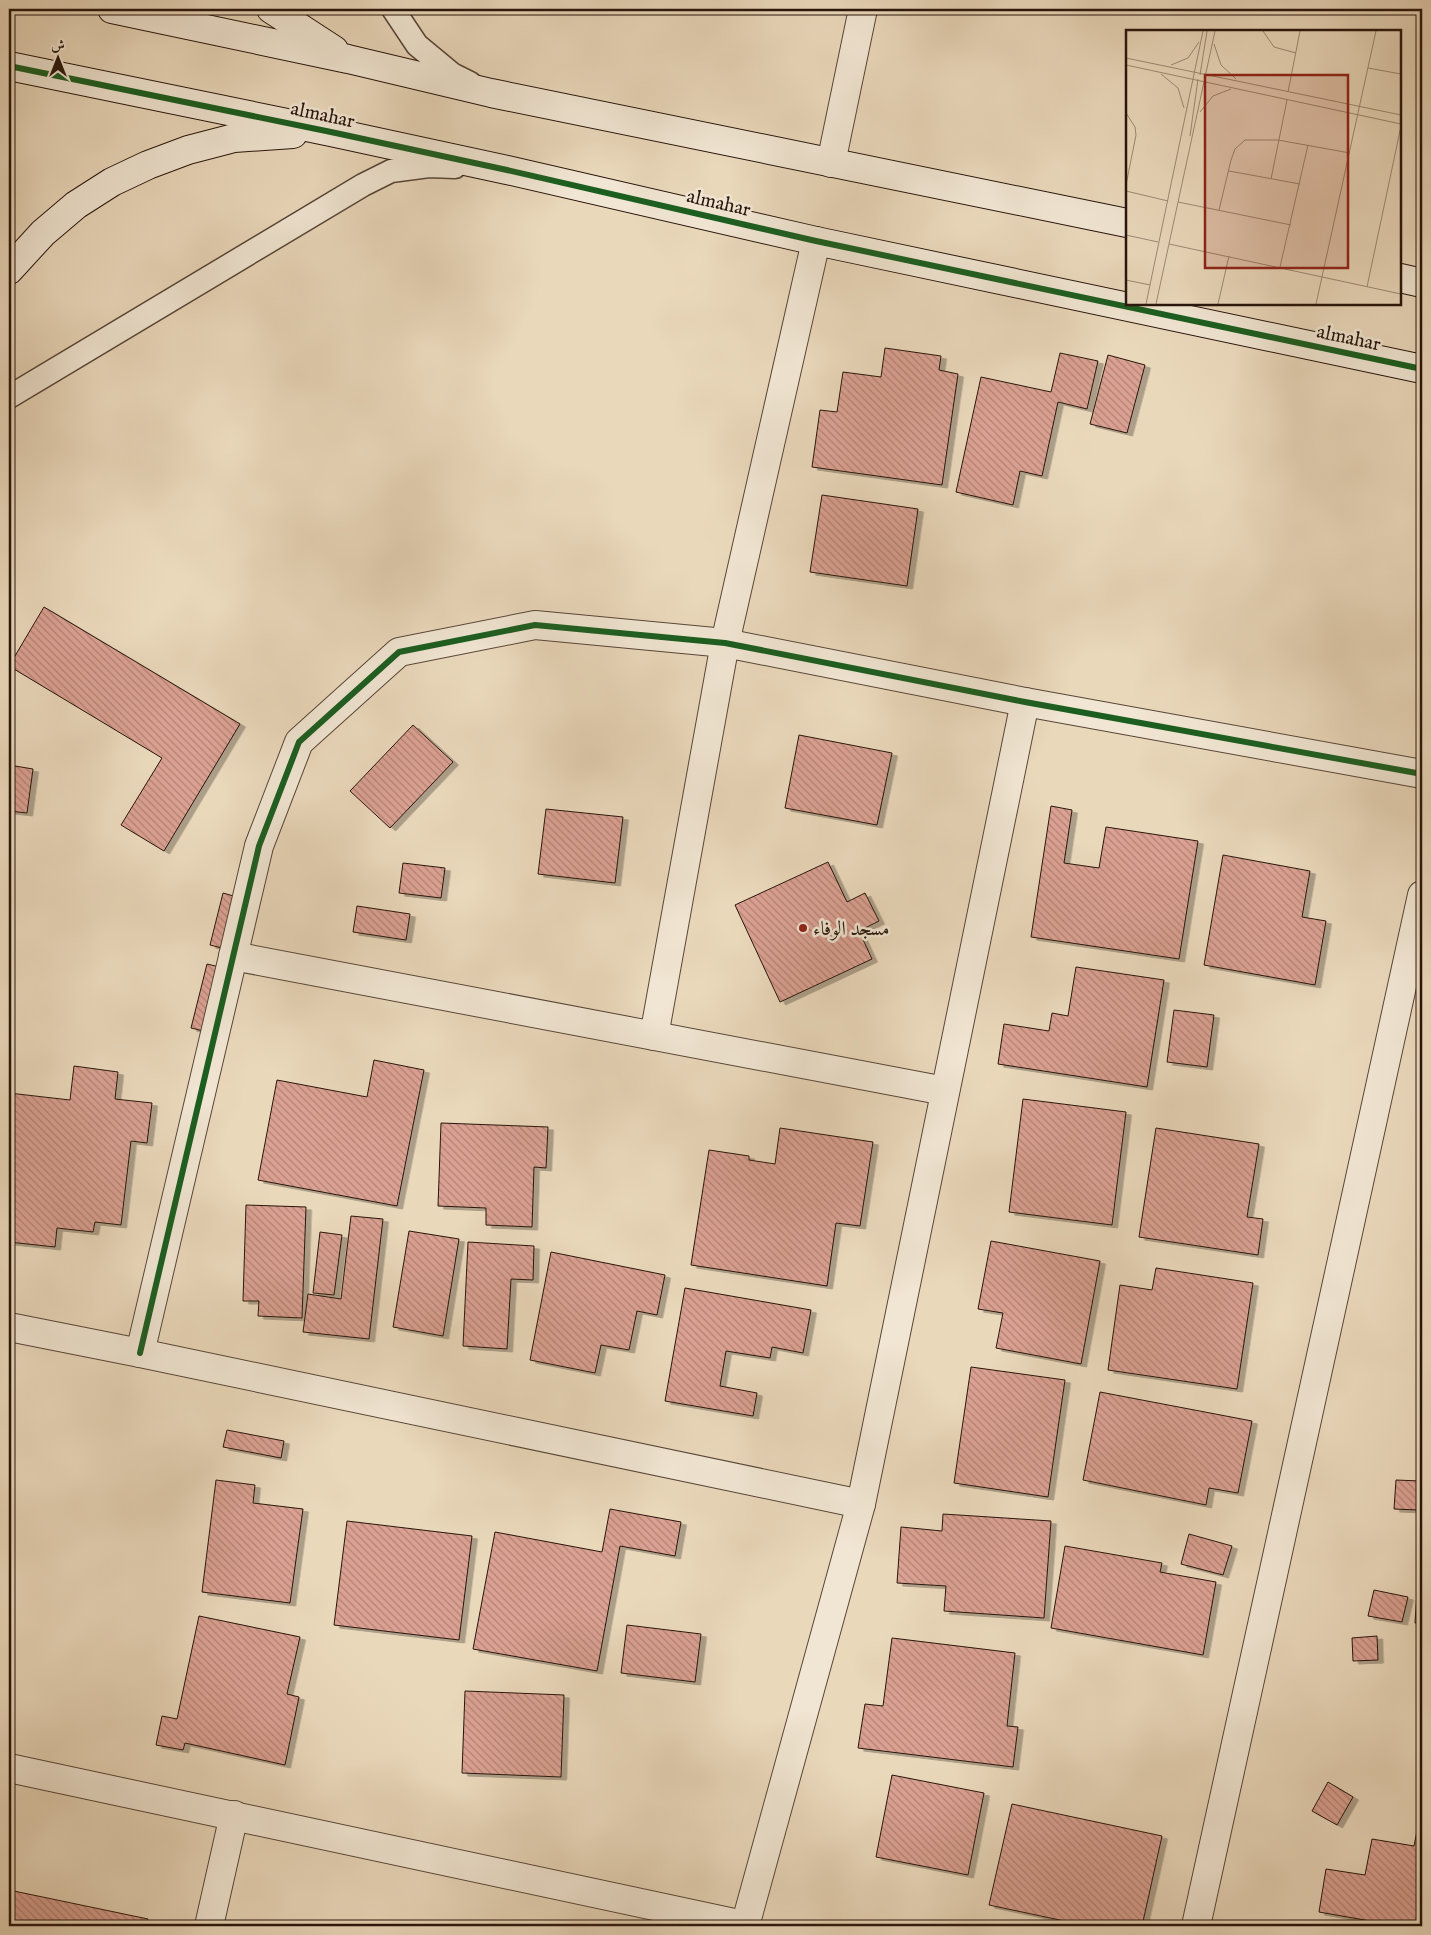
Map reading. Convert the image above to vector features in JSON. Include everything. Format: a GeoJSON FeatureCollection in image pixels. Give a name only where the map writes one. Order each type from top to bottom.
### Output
{"type":"FeatureCollection","features":[{"type":"Feature","properties":{"kind":"street"},"geometry":{"type":"LineString","coordinates":[[112,9],[348,59],[491,93],[1126,223]]}},
{"type":"Feature","properties":{"kind":"street"},"geometry":{"type":"LineString","coordinates":[[271,9],[348,59]]}},
{"type":"Feature","properties":{"kind":"street"},"geometry":{"type":"LineString","coordinates":[[831,163],[863,9]]}},
{"type":"Feature","properties":{"kind":"street","name":"almahar"},"geometry":{"type":"LineString","coordinates":[[9,66],[331,132],[507,170],[816,241],[1422,369]]}},
{"type":"Feature","properties":{"kind":"street"},"geometry":{"type":"LineString","coordinates":[[9,270],[43,234],[76,205],[112,182],[148,165],[188,150],[234,138],[331,132]]}},
{"type":"Feature","properties":{"kind":"street"},"geometry":{"type":"LineString","coordinates":[[654,1036],[725,643],[816,241]]}},
{"type":"Feature","properties":{"kind":"street"},"geometry":{"type":"LineString","coordinates":[[1401,278],[1422,283]]}},
{"type":"Feature","properties":{"kind":"street"},"geometry":{"type":"LineString","coordinates":[[140,1353],[258,846],[299,742],[399,652],[535,626],[725,643],[1025,702],[1422,774]]}},
{"type":"Feature","properties":{"kind":"street"},"geometry":{"type":"LineString","coordinates":[[9,1768],[747,1926],[861,1504],[1025,702]]}},
{"type":"Feature","properties":{"kind":"street"},"geometry":{"type":"LineString","coordinates":[[1196,1926],[1422,896]]}},
{"type":"Feature","properties":{"kind":"street"},"geometry":{"type":"LineString","coordinates":[[233,956],[946,1091]]}},
{"type":"Feature","properties":{"kind":"street"},"geometry":{"type":"LineString","coordinates":[[9,1327],[861,1504]]}},
{"type":"Feature","properties":{"kind":"street"},"geometry":{"type":"LineString","coordinates":[[209,1926],[234,1816]]}},
{"type":"Feature","properties":{"kind":"lane"},"geometry":{"type":"LineString","coordinates":[[393,9],[416,45],[435,62],[452,74],[491,93]]}},
{"type":"Feature","properties":{"kind":"lane"},"geometry":{"type":"LineString","coordinates":[[9,397],[363,185],[391,171],[429,166],[507,170]]}},
{"type":"Feature","properties":{"kind":"building"},"geometry":{"type":"Polygon","coordinates":[[[885,348],[941,356],[939,370],[958,374],[942,485],[812,467],[820,410],[837,412],[843,372],[881,377],[885,348]]]}},
{"type":"Feature","properties":{"kind":"building"},"geometry":{"type":"Polygon","coordinates":[[[1060,353],[1098,361],[1087,409],[1058,402],[1042,476],[1020,471],[1013,505],[956,492],[981,377],[1051,392],[1060,353]]]}},
{"type":"Feature","properties":{"kind":"building"},"geometry":{"type":"Polygon","coordinates":[[[1108,355],[1145,365],[1127,433],[1090,424],[1108,355]]]}},
{"type":"Feature","properties":{"kind":"building"},"geometry":{"type":"Polygon","coordinates":[[[822,495],[918,509],[907,586],[810,572],[822,495]]]}},
{"type":"Feature","properties":{"kind":"building"},"geometry":{"type":"Polygon","coordinates":[[[44,607],[240,724],[164,851],[121,825],[162,758],[9,666],[44,607]]]}},
{"type":"Feature","properties":{"kind":"building"},"geometry":{"type":"Polygon","coordinates":[[[413,725],[453,762],[390,828],[350,791],[413,725]]]}},
{"type":"Feature","properties":{"kind":"building"},"geometry":{"type":"Polygon","coordinates":[[[799,735],[892,753],[877,825],[785,808],[799,735]]]}},
{"type":"Feature","properties":{"kind":"building"},"geometry":{"type":"Polygon","coordinates":[[[9,765],[33,769],[27,813],[9,811],[9,765]]]}},
{"type":"Feature","properties":{"kind":"building"},"geometry":{"type":"Polygon","coordinates":[[[1051,806],[1072,810],[1064,863],[1099,868],[1106,827],[1198,841],[1179,959],[1031,937],[1051,806]]]}},
{"type":"Feature","properties":{"kind":"building"},"geometry":{"type":"Polygon","coordinates":[[[546,809],[623,817],[615,883],[538,874],[546,809]]]}},
{"type":"Feature","properties":{"kind":"building"},"geometry":{"type":"Polygon","coordinates":[[[1223,855],[1310,871],[1302,917],[1326,921],[1315,985],[1204,965],[1223,855]]]}},
{"type":"Feature","properties":{"kind":"building"},"geometry":{"type":"Polygon","coordinates":[[[828,862],[847,902],[865,893],[879,921],[859,931],[872,959],[780,1002],[735,905],[828,862]]]}},
{"type":"Feature","properties":{"kind":"building"},"geometry":{"type":"Polygon","coordinates":[[[403,863],[445,868],[441,898],[399,893],[403,863]]]}},
{"type":"Feature","properties":{"kind":"building"},"geometry":{"type":"Polygon","coordinates":[[[223,893],[244,899],[230,950],[210,945],[223,893]]]}},
{"type":"Feature","properties":{"kind":"building"},"geometry":{"type":"Polygon","coordinates":[[[357,906],[410,914],[406,940],[353,932],[357,906]]]}},
{"type":"Feature","properties":{"kind":"building"},"geometry":{"type":"Polygon","coordinates":[[[207,964],[228,969],[212,1033],[191,1028],[207,964]]]}},
{"type":"Feature","properties":{"kind":"building"},"geometry":{"type":"Polygon","coordinates":[[[1076,967],[1164,980],[1147,1087],[998,1064],[1004,1024],[1049,1031],[1052,1013],[1068,1016],[1076,967]]]}},
{"type":"Feature","properties":{"kind":"building"},"geometry":{"type":"Polygon","coordinates":[[[1174,1010],[1214,1015],[1207,1067],[1167,1062],[1174,1010]]]}},
{"type":"Feature","properties":{"kind":"building"},"geometry":{"type":"Polygon","coordinates":[[[374,1060],[424,1070],[397,1206],[258,1180],[277,1080],[367,1097],[374,1060]]]}},
{"type":"Feature","properties":{"kind":"building"},"geometry":{"type":"Polygon","coordinates":[[[74,1066],[118,1072],[115,1099],[152,1103],[147,1143],[131,1141],[121,1225],[95,1222],[93,1232],[57,1228],[55,1247],[9,1242],[9,1093],[70,1100],[74,1066]]]}},
{"type":"Feature","properties":{"kind":"building"},"geometry":{"type":"Polygon","coordinates":[[[1023,1099],[1126,1112],[1112,1225],[1009,1212],[1023,1099]]]}},
{"type":"Feature","properties":{"kind":"building"},"geometry":{"type":"Polygon","coordinates":[[[441,1123],[548,1127],[546,1168],[534,1167],[532,1227],[486,1225],[486,1208],[438,1206],[441,1123]]]}},
{"type":"Feature","properties":{"kind":"building"},"geometry":{"type":"Polygon","coordinates":[[[780,1128],[873,1142],[860,1226],[836,1223],[827,1286],[691,1265],[709,1150],[749,1156],[749,1160],[775,1164],[780,1128]]]}},
{"type":"Feature","properties":{"kind":"building"},"geometry":{"type":"Polygon","coordinates":[[[1156,1128],[1259,1144],[1247,1217],[1263,1219],[1258,1255],[1139,1237],[1156,1128]]]}},
{"type":"Feature","properties":{"kind":"building"},"geometry":{"type":"Polygon","coordinates":[[[246,1205],[306,1207],[302,1318],[258,1316],[259,1301],[243,1301],[246,1205]]]}},
{"type":"Feature","properties":{"kind":"building"},"geometry":{"type":"Polygon","coordinates":[[[351,1216],[383,1219],[369,1339],[303,1332],[308,1294],[341,1299],[351,1216]]]}},
{"type":"Feature","properties":{"kind":"building"},"geometry":{"type":"Polygon","coordinates":[[[409,1231],[459,1239],[443,1336],[393,1327],[409,1231]]]}},
{"type":"Feature","properties":{"kind":"building"},"geometry":{"type":"Polygon","coordinates":[[[320,1232],[342,1235],[334,1295],[313,1293],[320,1232]]]}},
{"type":"Feature","properties":{"kind":"building"},"geometry":{"type":"Polygon","coordinates":[[[991,1241],[1100,1261],[1081,1364],[996,1348],[1003,1313],[978,1309],[991,1241]]]}},
{"type":"Feature","properties":{"kind":"building"},"geometry":{"type":"Polygon","coordinates":[[[468,1242],[534,1246],[533,1280],[511,1279],[507,1349],[463,1346],[468,1242]]]}},
{"type":"Feature","properties":{"kind":"building"},"geometry":{"type":"Polygon","coordinates":[[[551,1252],[665,1275],[657,1315],[637,1311],[629,1350],[601,1345],[595,1373],[530,1360],[551,1252]]]}},
{"type":"Feature","properties":{"kind":"building"},"geometry":{"type":"Polygon","coordinates":[[[1156,1268],[1253,1283],[1237,1389],[1108,1370],[1120,1285],[1152,1290],[1156,1268]]]}},
{"type":"Feature","properties":{"kind":"building"},"geometry":{"type":"Polygon","coordinates":[[[685,1288],[811,1310],[803,1353],[772,1347],[770,1358],[726,1351],[720,1386],[757,1393],[753,1416],[665,1401],[685,1288]]]}},
{"type":"Feature","properties":{"kind":"building"},"geometry":{"type":"Polygon","coordinates":[[[971,1367],[1065,1380],[1048,1497],[954,1483],[971,1367]]]}},
{"type":"Feature","properties":{"kind":"building"},"geometry":{"type":"Polygon","coordinates":[[[1100,1392],[1252,1421],[1238,1493],[1209,1488],[1206,1505],[1083,1480],[1100,1392]]]}},
{"type":"Feature","properties":{"kind":"building"},"geometry":{"type":"Polygon","coordinates":[[[227,1430],[284,1441],[281,1458],[223,1447],[227,1430]]]}},
{"type":"Feature","properties":{"kind":"building"},"geometry":{"type":"Polygon","coordinates":[[[216,1480],[255,1485],[253,1503],[303,1509],[290,1603],[202,1592],[216,1480]]]}},
{"type":"Feature","properties":{"kind":"building"},"geometry":{"type":"Polygon","coordinates":[[[1396,1480],[1420,1481],[1418,1510],[1394,1509],[1396,1480]]]}},
{"type":"Feature","properties":{"kind":"building"},"geometry":{"type":"Polygon","coordinates":[[[610,1509],[681,1522],[675,1556],[620,1546],[597,1671],[473,1649],[495,1532],[602,1552],[610,1509]]]}},
{"type":"Feature","properties":{"kind":"building"},"geometry":{"type":"Polygon","coordinates":[[[943,1514],[1051,1521],[1044,1618],[944,1611],[946,1586],[897,1583],[901,1527],[942,1531],[943,1514]]]}},
{"type":"Feature","properties":{"kind":"building"},"geometry":{"type":"Polygon","coordinates":[[[347,1521],[472,1536],[459,1640],[334,1625],[347,1521]]]}},
{"type":"Feature","properties":{"kind":"building"},"geometry":{"type":"Polygon","coordinates":[[[1189,1534],[1232,1546],[1223,1575],[1181,1564],[1189,1534]]]}},
{"type":"Feature","properties":{"kind":"building"},"geometry":{"type":"Polygon","coordinates":[[[1065,1546],[1162,1563],[1160,1572],[1216,1582],[1203,1655],[1051,1628],[1065,1546]]]}},
{"type":"Feature","properties":{"kind":"building"},"geometry":{"type":"Polygon","coordinates":[[[1418,1576],[1422,1576],[1422,1623],[1415,1623],[1418,1576]]]}},
{"type":"Feature","properties":{"kind":"building"},"geometry":{"type":"Polygon","coordinates":[[[1374,1590],[1408,1597],[1402,1622],[1368,1616],[1374,1590]]]}},
{"type":"Feature","properties":{"kind":"building"},"geometry":{"type":"Polygon","coordinates":[[[199,1616],[300,1637],[287,1694],[299,1697],[285,1765],[185,1743],[183,1750],[156,1745],[162,1716],[177,1719],[199,1616]]]}},
{"type":"Feature","properties":{"kind":"building"},"geometry":{"type":"Polygon","coordinates":[[[627,1625],[701,1634],[695,1682],[621,1673],[627,1625]]]}},
{"type":"Feature","properties":{"kind":"building"},"geometry":{"type":"Polygon","coordinates":[[[1377,1636],[1378,1660],[1353,1661],[1352,1638],[1377,1636]]]}},
{"type":"Feature","properties":{"kind":"building"},"geometry":{"type":"Polygon","coordinates":[[[892,1638],[1015,1653],[1007,1726],[1018,1727],[1013,1767],[858,1748],[865,1704],[883,1706],[892,1638]]]}},
{"type":"Feature","properties":{"kind":"building"},"geometry":{"type":"Polygon","coordinates":[[[465,1691],[564,1695],[561,1777],[462,1773],[465,1691]]]}},
{"type":"Feature","properties":{"kind":"building"},"geometry":{"type":"Polygon","coordinates":[[[892,1775],[984,1793],[968,1875],[876,1857],[892,1775]]]}},
{"type":"Feature","properties":{"kind":"building"},"geometry":{"type":"Polygon","coordinates":[[[1328,1782],[1353,1797],[1337,1825],[1312,1811],[1328,1782]]]}},
{"type":"Feature","properties":{"kind":"building"},"geometry":{"type":"Polygon","coordinates":[[[1012,1804],[1162,1836],[1142,1926],[1088,1926],[989,1905],[1012,1804]]]}},
{"type":"Feature","properties":{"kind":"building"},"geometry":{"type":"Polygon","coordinates":[[[1421,1811],[1422,1926],[1399,1926],[1319,1912],[1326,1869],[1365,1875],[1372,1839],[1414,1846],[1421,1811]]]}},
{"type":"Feature","properties":{"kind":"building"},"geometry":{"type":"Polygon","coordinates":[[[9,1890],[148,1919],[146,1926],[9,1926],[9,1890]]]}},
{"type":"Feature","properties":{"kind":"cycle path"},"geometry":{"type":"LineString","coordinates":[[9,66],[331,132],[507,170],[816,241],[1422,369]]}},
{"type":"Feature","properties":{"kind":"cycle path"},"geometry":{"type":"LineString","coordinates":[[140,1353],[259,846],[299,742],[399,652],[535,625],[725,643],[1025,702],[1422,774]]}},
{"type":"Feature","properties":{"kind":"place","name":"مسجد الوفاء"},"geometry":{"type":"Point","coordinates":[803,928]}}]}
